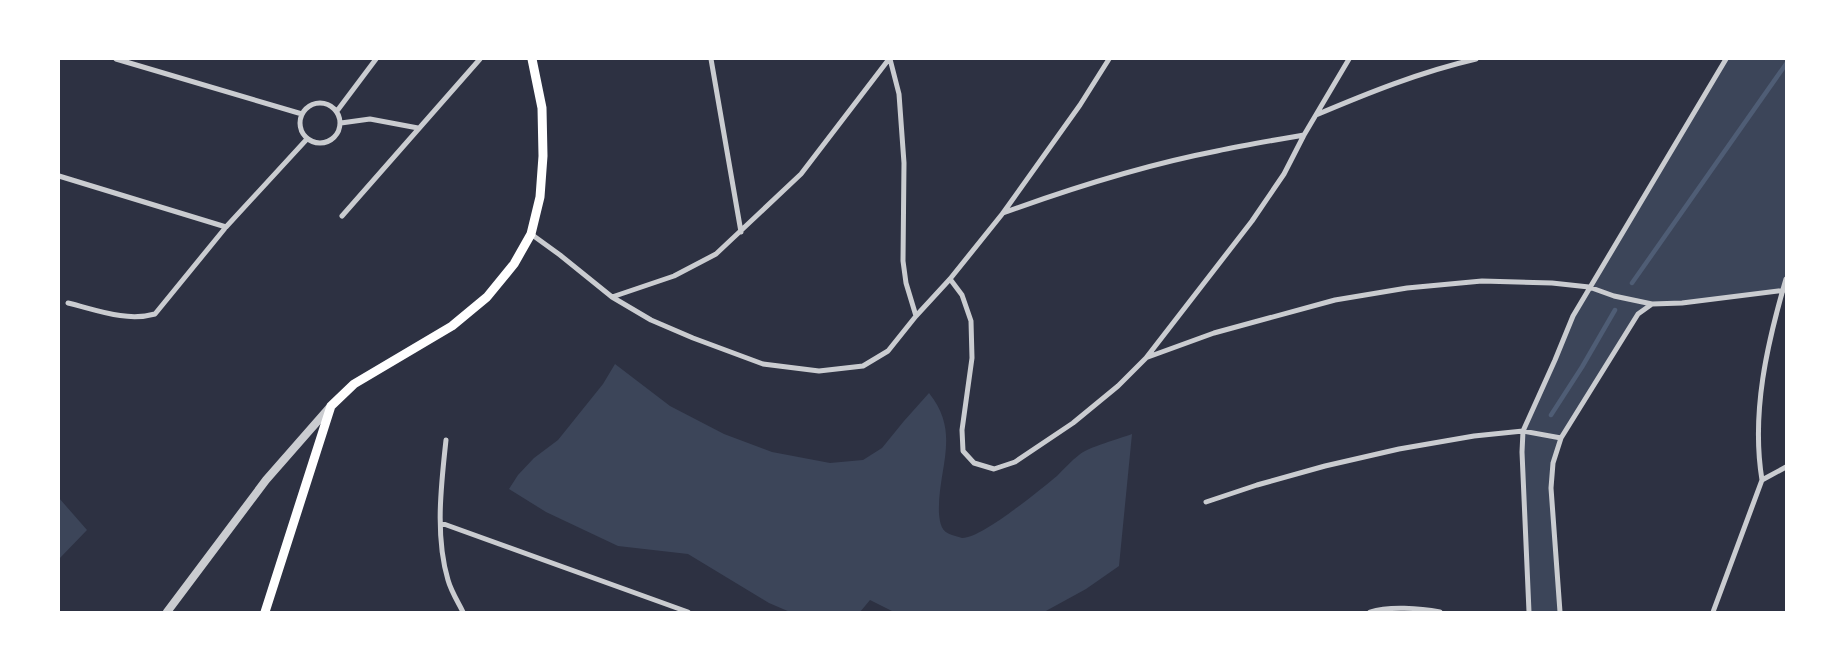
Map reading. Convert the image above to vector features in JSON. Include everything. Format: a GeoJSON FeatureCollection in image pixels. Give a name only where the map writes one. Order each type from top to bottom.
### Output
{"type":"FeatureCollection","features":[{"type":"Feature","properties":{"kind":"main road"},"geometry":{"type":"LineString","coordinates":[[265,612],[331,406],[354,384],[452,326],[487,297],[514,264],[531,234],[540,197],[543,156],[542,108],[532,59]]}},
{"type":"Feature","properties":{"kind":"street"},"geometry":{"type":"LineString","coordinates":[[116,59],[302,114]]}},
{"type":"Feature","properties":{"kind":"street"},"geometry":{"type":"LineString","coordinates":[[337,110],[376,59]]}},
{"type":"Feature","properties":{"kind":"street"},"geometry":{"type":"LineString","coordinates":[[342,216],[480,59]]}},
{"type":"Feature","properties":{"kind":"street"},"geometry":{"type":"LineString","coordinates":[[711,59],[742,232]]}},
{"type":"Feature","properties":{"kind":"street"},"geometry":{"type":"LineString","coordinates":[[612,297],[674,276],[716,254],[742,232],[801,174],[890,59]]}},
{"type":"Feature","properties":{"kind":"street"},"geometry":{"type":"LineString","coordinates":[[890,59],[899,94],[904,163],[903,261],[906,283],[916,316]]}},
{"type":"Feature","properties":{"kind":"street"},"geometry":{"type":"LineString","coordinates":[[531,234],[612,297],[651,320],[693,338],[763,364],[820,371],[863,366],[888,351],[916,316],[950,279],[1002,214],[1080,105],[1109,59]]}},
{"type":"Feature","properties":{"kind":"street"},"geometry":{"type":"LineString","coordinates":[[950,279],[962,295],[971,321],[972,358],[962,430],[963,451],[974,463],[994,468],[1015,462],[1073,423],[1118,386],[1146,358],[1252,221],[1284,174],[1304,135],[1349,59]]}},
{"type":"Feature","properties":{"kind":"street"},"geometry":{"type":"LineString","coordinates":[[1316,116],[1401,80],[1449,65],[1476,59]]}},
{"type":"Feature","properties":{"kind":"street"},"geometry":{"type":"LineString","coordinates":[[1529,612],[1522,452],[1523,431],[1573,316],[1726,59]]}},
{"type":"Feature","properties":{"kind":"street"},"geometry":{"type":"LineString","coordinates":[[319,103],[326,103],[337,110],[341,123],[340,129],[332,140],[320,144],[308,139],[300,128],[302,114],[306,108],[319,103]]}},
{"type":"Feature","properties":{"kind":"street"},"geometry":{"type":"LineString","coordinates":[[341,123],[370,119],[418,128]]}},
{"type":"Feature","properties":{"kind":"street"},"geometry":{"type":"LineString","coordinates":[[1002,214],[1044,198],[1111,178],[1215,151],[1304,135]]}},
{"type":"Feature","properties":{"kind":"street"},"geometry":{"type":"LineString","coordinates":[[68,303],[126,317],[142,318],[154,314],[226,226],[308,139]]}},
{"type":"Feature","properties":{"kind":"street"},"geometry":{"type":"LineString","coordinates":[[59,176],[226,226]]}},
{"type":"Feature","properties":{"kind":"street"},"geometry":{"type":"LineString","coordinates":[[1713,612],[1762,480],[1758,432],[1761,390],[1786,279]]}},
{"type":"Feature","properties":{"kind":"street"},"geometry":{"type":"LineString","coordinates":[[1146,358],[1223,330],[1335,300],[1398,289],[1482,281],[1552,283],[1589,287],[1614,296],[1652,304],[1682,303],[1784,291]]}},
{"type":"Feature","properties":{"kind":"street"},"geometry":{"type":"LineString","coordinates":[[1560,612],[1550,488],[1553,464],[1561,438],[1638,314],[1652,304]]}},
{"type":"Feature","properties":{"kind":"street"},"geometry":{"type":"LineString","coordinates":[[167,612],[266,480],[331,406]]}},
{"type":"Feature","properties":{"kind":"street"},"geometry":{"type":"LineString","coordinates":[[1206,502],[1326,466],[1399,449],[1474,436],[1523,431],[1561,438]]}},
{"type":"Feature","properties":{"kind":"street"},"geometry":{"type":"LineString","coordinates":[[446,440],[441,488],[442,549],[448,582],[463,612]]}},
{"type":"Feature","properties":{"kind":"street"},"geometry":{"type":"LineString","coordinates":[[1762,480],[1786,467]]}},
{"type":"Feature","properties":{"kind":"street"},"geometry":{"type":"LineString","coordinates":[[441,523],[688,612]]}},
{"type":"Feature","properties":{"kind":"street"},"geometry":{"type":"LineString","coordinates":[[1370,612],[1413,609],[1440,612]]}},
{"type":"Feature","properties":{"kind":"shaded area"},"geometry":{"type":"Polygon","coordinates":[[[1726,59],[1786,59],[1786,279],[1783,291],[1652,304],[1638,314],[1561,438],[1553,463],[1551,488],[1560,612],[1529,612],[1523,431],[1573,316],[1726,59]]]}},
{"type":"Feature","properties":{"kind":"shaded area"},"geometry":{"type":"Polygon","coordinates":[[[615,364],[670,406],[724,434],[772,452],[830,463],[863,460],[882,448],[929,393],[939,408],[946,437],[946,452],[939,498],[940,521],[945,532],[962,538],[983,531],[1011,512],[1057,476],[1083,452],[1132,434],[1119,566],[1086,589],[1044,612],[894,612],[870,600],[860,612],[790,612],[769,603],[688,554],[618,546],[546,512],[509,489],[518,475],[534,458],[558,440],[603,384],[615,364]]]}},
{"type":"Feature","properties":{"kind":"shaded area"},"geometry":{"type":"Polygon","coordinates":[[[59,498],[87,530],[59,559],[59,498]]]}},
{"type":"Feature","properties":{"kind":"waterway"},"geometry":{"type":"LineString","coordinates":[[1632,283],[1786,64]]}},
{"type":"Feature","properties":{"kind":"waterway"},"geometry":{"type":"LineString","coordinates":[[1551,415],[1615,310]]}}]}
